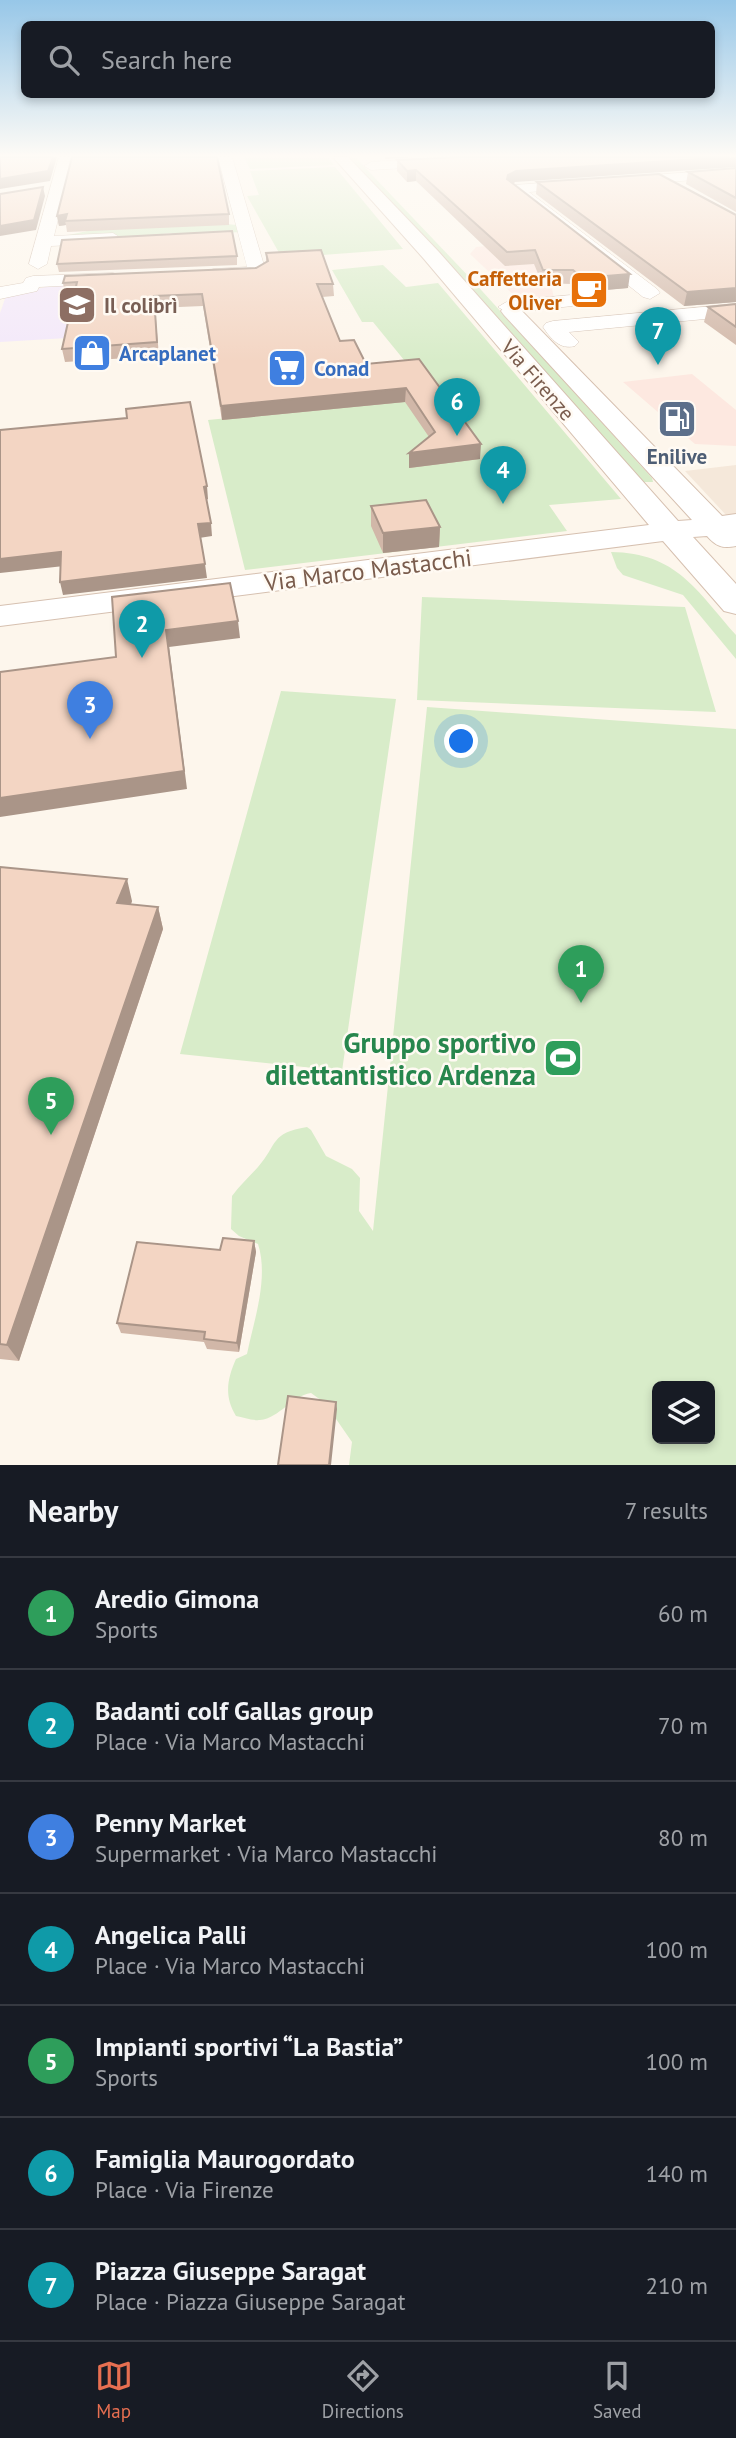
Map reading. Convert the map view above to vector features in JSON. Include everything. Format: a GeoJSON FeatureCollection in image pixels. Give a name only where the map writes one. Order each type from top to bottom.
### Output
{"type":"FeatureCollection","features":[{"type":"Feature","properties":{"kind":"main road","name":"Via Firenze"},"geometry":{"type":"LineString","coordinates":[[403,225],[736,604]]}},
{"type":"Feature","properties":{"kind":"main road"},"geometry":{"type":"LineString","coordinates":[[428,225],[478,277]]}},
{"type":"Feature","properties":{"kind":"main road","name":"Via Firenze"},"geometry":{"type":"LineString","coordinates":[[501,300],[726,525],[736,548]]}},
{"type":"Feature","properties":{"kind":"main road","name":"Via Marco Mastacchi"},"geometry":{"type":"LineString","coordinates":[[0,616],[726,525]]}},
{"type":"Feature","properties":{"kind":"street"},"geometry":{"type":"LineString","coordinates":[[0,293],[30,287],[49,225]]}},
{"type":"Feature","properties":{"kind":"street"},"geometry":{"type":"LineString","coordinates":[[191,275],[257,272],[238,225]]}},
{"type":"Feature","properties":{"kind":"street"},"geometry":{"type":"LineString","coordinates":[[501,300],[618,297],[650,293],[563,225]]}},
{"type":"Feature","properties":{"kind":"street"},"geometry":{"type":"LineString","coordinates":[[46,237],[127,233]]}},
{"type":"Feature","properties":{"kind":"street"},"geometry":{"type":"LineString","coordinates":[[33,282],[125,278]]}},
{"type":"Feature","properties":{"kind":"street"},"geometry":{"type":"LineString","coordinates":[[568,342],[553,327],[736,310]]}},
{"type":"Feature","properties":{"kind":"shaded area"},"geometry":{"type":"Polygon","coordinates":[[[541,241],[554,298],[518,299],[470,254],[476,247],[541,241]]]}},
{"type":"Feature","properties":{"kind":"shaded area","name":"Il colibrì"},"geometry":{"type":"Polygon","coordinates":[[[151,281],[152,333],[0,342],[0,313],[6,296],[50,286],[151,281]]]}},
{"type":"Feature","properties":{"kind":"shaded area"},"geometry":{"type":"Polygon","coordinates":[[[692,374],[736,410],[736,446],[695,444],[623,382],[692,374]]]}},
{"type":"Feature","properties":{"kind":"shaded area"},"geometry":{"type":"Polygon","coordinates":[[[736,465],[736,514],[727,516],[685,471],[736,465]]]}},
{"type":"Feature","properties":{"kind":"green space"},"geometry":{"type":"Polygon","coordinates":[[[264,225],[383,225],[403,249],[282,258],[264,225]]]}},
{"type":"Feature","properties":{"kind":"green space"},"geometry":{"type":"Polygon","coordinates":[[[409,225],[420,225],[473,281],[653,482],[643,482],[409,225]]]}},
{"type":"Feature","properties":{"kind":"green space"},"geometry":{"type":"Polygon","coordinates":[[[245,226],[242,232],[171,233],[134,237],[64,236],[92,230],[245,226]]]}},
{"type":"Feature","properties":{"kind":"green space"},"geometry":{"type":"Polygon","coordinates":[[[383,265],[406,287],[438,283],[621,499],[549,505],[567,531],[245,570],[208,420],[435,398],[373,322],[362,322],[332,270],[383,265]]]}},
{"type":"Feature","properties":{"kind":"green space"},"geometry":{"type":"Polygon","coordinates":[[[611,552],[653,559],[683,577],[736,635],[736,659],[683,595],[623,575],[611,552]]]}},
{"type":"Feature","properties":{"kind":"green space"},"geometry":{"type":"Polygon","coordinates":[[[422,597],[685,607],[716,712],[417,700],[422,597]]]}},
{"type":"Feature","properties":{"kind":"green space"},"geometry":{"type":"Polygon","coordinates":[[[281,691],[396,699],[342,1071],[180,1054],[281,691]]]}},
{"type":"Feature","properties":{"kind":"green space","name":"Gruppo sportivo dilettantistico Ardenza"},"geometry":{"type":"Polygon","coordinates":[[[427,707],[736,729],[736,1465],[349,1465],[352,1442],[325,1403],[311,1393],[297,1398],[267,1418],[254,1420],[236,1416],[228,1395],[229,1381],[236,1359],[247,1354],[262,1271],[258,1244],[239,1236],[231,1229],[232,1196],[281,1136],[307,1127],[326,1156],[352,1169],[360,1178],[359,1211],[373,1231],[427,707]]]}},
{"type":"Feature","properties":{"kind":"building"},"geometry":{"type":"Polygon","coordinates":[[[477,225],[567,225],[630,274],[582,278],[573,270],[543,270],[535,250],[507,252],[477,225]]]}},
{"type":"Feature","properties":{"kind":"building"},"geometry":{"type":"Polygon","coordinates":[[[596,225],[736,225],[736,288],[687,292],[596,225]]]}},
{"type":"Feature","properties":{"kind":"building"},"geometry":{"type":"Polygon","coordinates":[[[232,231],[237,256],[57,264],[62,240],[232,231]]]}},
{"type":"Feature","properties":{"kind":"building"},"geometry":{"type":"Polygon","coordinates":[[[321,250],[333,284],[317,284],[340,341],[354,340],[366,364],[419,359],[481,444],[409,453],[435,432],[406,388],[221,406],[202,294],[154,296],[157,342],[62,349],[77,282],[63,283],[65,276],[256,268],[268,261],[266,253],[321,250]]]}},
{"type":"Feature","properties":{"kind":"building"},"geometry":{"type":"Polygon","coordinates":[[[736,304],[736,327],[708,307],[736,304]]]}},
{"type":"Feature","properties":{"kind":"building"},"geometry":{"type":"Polygon","coordinates":[[[190,402],[207,486],[204,487],[211,523],[198,524],[205,564],[60,582],[61,552],[0,559],[0,430],[127,418],[126,409],[190,402]]]}},
{"type":"Feature","properties":{"kind":"building"},"geometry":{"type":"Polygon","coordinates":[[[426,500],[440,527],[383,533],[371,506],[426,500]]]}},
{"type":"Feature","properties":{"kind":"building"},"geometry":{"type":"Polygon","coordinates":[[[230,583],[238,621],[166,630],[184,771],[0,798],[0,672],[116,657],[112,597],[230,583]]]}},
{"type":"Feature","properties":{"kind":"building"},"geometry":{"type":"Polygon","coordinates":[[[0,867],[127,879],[117,903],[158,907],[7,1345],[0,1344],[0,867]]]}},
{"type":"Feature","properties":{"kind":"building"},"geometry":{"type":"Polygon","coordinates":[[[223,1238],[254,1241],[237,1343],[204,1339],[205,1332],[117,1323],[137,1242],[220,1250],[223,1238]]]}},
{"type":"Feature","properties":{"kind":"building"},"geometry":{"type":"Polygon","coordinates":[[[288,1396],[336,1402],[329,1465],[278,1465],[288,1396]]]}},
{"type":"Feature","properties":{"kind":"place","name":"Caffetteria Oliver"},"geometry":{"type":"Point","coordinates":[589,290]}},
{"type":"Feature","properties":{"kind":"place","name":"Il colibrì"},"geometry":{"type":"Point","coordinates":[77,305]}},
{"type":"Feature","properties":{"kind":"place","name":"Arcaplanet"},"geometry":{"type":"Point","coordinates":[92,353]}},
{"type":"Feature","properties":{"kind":"place","name":"Piazza Giuseppe Saragat"},"geometry":{"type":"Point","coordinates":[658,365]}},
{"type":"Feature","properties":{"kind":"place","name":"Conad"},"geometry":{"type":"Point","coordinates":[287,368]}},
{"type":"Feature","properties":{"kind":"place","name":"Enilive"},"geometry":{"type":"Point","coordinates":[677,419]}},
{"type":"Feature","properties":{"kind":"place","name":"Famiglia Maurogordato"},"geometry":{"type":"Point","coordinates":[457,436]}},
{"type":"Feature","properties":{"kind":"place","name":"Angelica Palli"},"geometry":{"type":"Point","coordinates":[503,504]}},
{"type":"Feature","properties":{"kind":"place","name":"Badanti colf Gallas group"},"geometry":{"type":"Point","coordinates":[142,658]}},
{"type":"Feature","properties":{"kind":"place","name":"Penny Market"},"geometry":{"type":"Point","coordinates":[90,739]}},
{"type":"Feature","properties":{"kind":"place","name":"Aredio Gimona"},"geometry":{"type":"Point","coordinates":[581,1003]}},
{"type":"Feature","properties":{"kind":"place","name":"Gruppo sportivo dilettantistico Ardenza"},"geometry":{"type":"Point","coordinates":[563,1058]}},
{"type":"Feature","properties":{"kind":"place","name":"Impianti sportivi “La Bastia”"},"geometry":{"type":"Point","coordinates":[51,1135]}}]}
